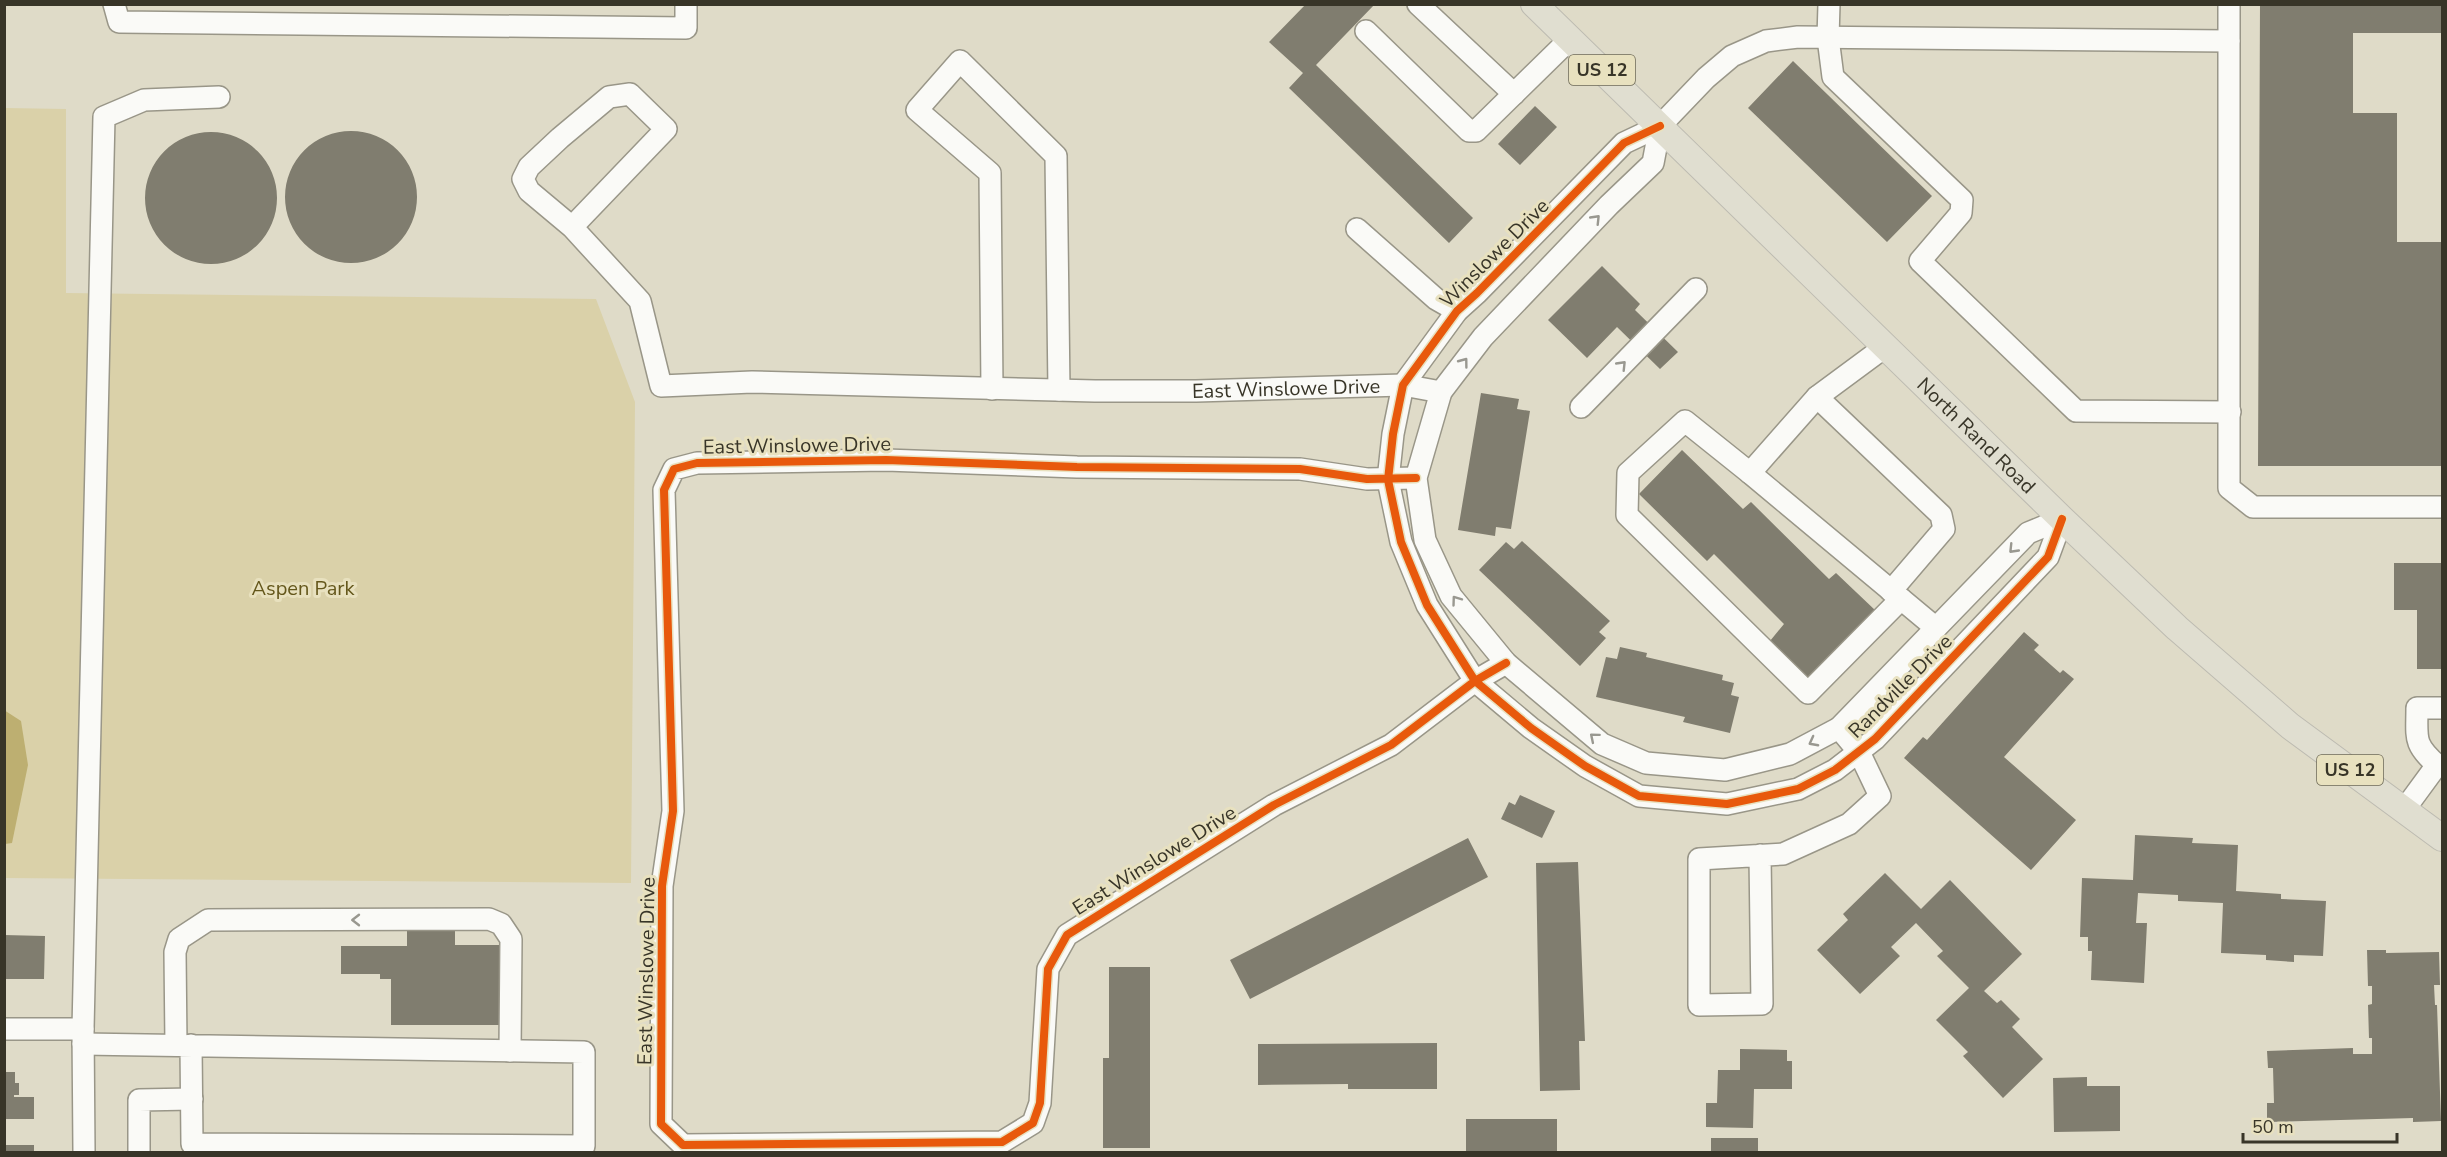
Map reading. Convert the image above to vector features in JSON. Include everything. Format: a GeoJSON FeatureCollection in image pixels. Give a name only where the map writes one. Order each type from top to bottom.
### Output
{"type":"FeatureCollection","features":[{"type":"Feature","properties":{"kind":"main road","name":"North Rand Road"},"geometry":{"type":"LineString","coordinates":[[1534,4],[2062,519],[2177,628],[2290,726],[2442,838]]}},
{"type":"Feature","properties":{"kind":"street"},"geometry":{"type":"LineString","coordinates":[[114,4],[119,22],[686,28],[686,4]]}},
{"type":"Feature","properties":{"kind":"street"},"geometry":{"type":"LineString","coordinates":[[1418,4],[1514,94]]}},
{"type":"Feature","properties":{"kind":"street"},"geometry":{"type":"LineString","coordinates":[[1829,4],[1828,38],[1833,77],[1962,200],[1961,213],[1920,261],[2076,411],[2230,412]]}},
{"type":"Feature","properties":{"kind":"street"},"geometry":{"type":"LineString","coordinates":[[2229,4],[2229,488],[2253,507],[2442,507]]}},
{"type":"Feature","properties":{"kind":"street"},"geometry":{"type":"LineString","coordinates":[[1366,31],[1469,131],[1476,131],[1570,39]]}},
{"type":"Feature","properties":{"kind":"street"},"geometry":{"type":"LineString","coordinates":[[1506,663],[1452,596],[1425,540],[1416,478],[1441,392],[1483,337],[1609,205],[1653,163],[1660,126],[1706,78],[1732,56],[1766,41],[1798,37],[2229,41]]}},
{"type":"Feature","properties":{"kind":"street"},"geometry":{"type":"LineString","coordinates":[[992,389],[990,173],[917,110],[960,61],[1056,156],[1059,390]]}},
{"type":"Feature","properties":{"kind":"street"},"geometry":{"type":"LineString","coordinates":[[630,94],[666,129],[572,227],[529,191],[523,179],[529,167],[609,97],[630,94]]}},
{"type":"Feature","properties":{"kind":"street"},"geometry":{"type":"LineString","coordinates":[[84,1152],[83,1037],[104,117],[144,100],[219,97]]}},
{"type":"Feature","properties":{"kind":"street","name":"Winslowe Drive"},"geometry":{"type":"LineString","coordinates":[[1639,796],[1585,766],[1531,728],[1475,681],[1427,605],[1401,542],[1388,480],[1393,434],[1403,385],[1457,311],[1478,293],[1624,143],[1660,126]]}},
{"type":"Feature","properties":{"kind":"street","name":"East Winslowe Drive"},"geometry":{"type":"LineString","coordinates":[[572,227],[640,301],[661,386],[752,382],[1196,392],[1403,385],[1441,392]]}},
{"type":"Feature","properties":{"kind":"street"},"geometry":{"type":"LineString","coordinates":[[1357,229],[1436,299],[1457,311]]}},
{"type":"Feature","properties":{"kind":"street"},"geometry":{"type":"LineString","coordinates":[[1581,407],[1696,289]]}},
{"type":"Feature","properties":{"kind":"street"},"geometry":{"type":"LineString","coordinates":[[1750,473],[1816,397],[1886,346]]}},
{"type":"Feature","properties":{"kind":"street"},"geometry":{"type":"LineString","coordinates":[[1816,397],[1941,515],[1944,529],[1896,595],[1808,693],[1627,515],[1628,473],[1685,420],[1750,473],[1896,595],[1936,628]]}},
{"type":"Feature","properties":{"kind":"street","name":"East Winslowe Drive"},"geometry":{"type":"LineString","coordinates":[[1416,478],[1388,480],[1300,469],[1077,467],[886,459],[698,463],[674,469],[664,490],[673,811],[662,886],[660,1124],[683,1145],[1002,1142],[1033,1123],[1040,1102],[1048,969],[1067,935],[1274,805],[1391,745],[1475,681],[1506,663]]}},
{"type":"Feature","properties":{"kind":"street","name":"Randville Drive"},"geometry":{"type":"LineString","coordinates":[[1506,663],[1602,744],[1646,763],[1725,770],[1790,754],[1839,728],[2028,533],[2062,519]]}},
{"type":"Feature","properties":{"kind":"street","name":"Randville Drive"},"geometry":{"type":"LineString","coordinates":[[1639,796],[1727,804],[1798,789],[1835,770],[1875,739],[2048,557],[2062,519]]}},
{"type":"Feature","properties":{"kind":"street"},"geometry":{"type":"LineString","coordinates":[[2404,810],[2440,765],[2422,751],[2419,744],[2417,708],[2442,708]]}},
{"type":"Feature","properties":{"kind":"street","name":"Randville Drive"},"geometry":{"type":"LineString","coordinates":[[1839,728],[1859,752]]}},
{"type":"Feature","properties":{"kind":"street"},"geometry":{"type":"LineString","coordinates":[[1760,855],[1762,1004],[1699,1005],[1699,859],[1760,855],[1783,854],[1849,824],[1880,796],[1859,752]]}},
{"type":"Feature","properties":{"kind":"street"},"geometry":{"type":"LineString","coordinates":[[4,1029],[183,1045],[510,1051],[584,1052],[584,1146],[192,1148],[192,1099],[183,1045],[175,952],[179,939],[208,920],[489,919],[501,924],[511,939],[510,1051]]}},
{"type":"Feature","properties":{"kind":"street"},"geometry":{"type":"LineString","coordinates":[[139,1152],[139,1100],[192,1099]]}},
{"type":"Feature","properties":{"kind":"green space","name":"Aspen Park"},"geometry":{"type":"Polygon","coordinates":[[[5,108],[66,109],[66,293],[596,299],[635,402],[631,883],[5,878],[5,108]]]}},
{"type":"Feature","properties":{"kind":"shaded area"},"geometry":{"type":"Polygon","coordinates":[[[4,710],[21,721],[28,765],[12,843],[5,844],[4,710]]]}},
{"type":"Feature","properties":{"kind":"building"},"geometry":{"type":"Polygon","coordinates":[[[1306,4],[1375,4],[1316,65],[1473,218],[1449,243],[1289,88],[1303,73],[1269,42],[1306,4]]]}},
{"type":"Feature","properties":{"kind":"building"},"geometry":{"type":"Polygon","coordinates":[[[2260,4],[2442,4],[2442,33],[2353,33],[2353,113],[2397,113],[2397,242],[2442,242],[2442,466],[2258,466],[2260,4]]]}},
{"type":"Feature","properties":{"kind":"building"},"geometry":{"type":"Polygon","coordinates":[[[1793,61],[1932,196],[1887,242],[1748,108],[1793,61]]]}},
{"type":"Feature","properties":{"kind":"building"},"geometry":{"type":"Polygon","coordinates":[[[1535,106],[1557,127],[1520,165],[1498,144],[1535,106]]]}},
{"type":"Feature","properties":{"kind":"building"},"geometry":{"type":"Polygon","coordinates":[[[351,131],[376,136],[398,150],[412,172],[417,197],[412,222],[398,244],[376,258],[351,263],[326,258],[304,244],[290,222],[285,197],[290,172],[304,150],[326,136],[351,131]]]}},
{"type":"Feature","properties":{"kind":"building"},"geometry":{"type":"Polygon","coordinates":[[[211,132],[236,137],[258,151],[272,173],[277,198],[272,223],[258,245],[236,259],[211,264],[186,259],[164,245],[150,223],[145,198],[150,173],[164,151],[186,137],[211,132]]]}},
{"type":"Feature","properties":{"kind":"building"},"geometry":{"type":"Polygon","coordinates":[[[1602,266],[1640,304],[1635,310],[1678,352],[1660,369],[1617,327],[1587,358],[1548,320],[1602,266]]]}},
{"type":"Feature","properties":{"kind":"building"},"geometry":{"type":"Polygon","coordinates":[[[1481,393],[1519,399],[1517,409],[1530,411],[1511,529],[1496,527],[1495,536],[1458,530],[1481,393]]]}},
{"type":"Feature","properties":{"kind":"building"},"geometry":{"type":"Polygon","coordinates":[[[1682,450],[1743,509],[1751,502],[1829,579],[1836,573],[1876,611],[1810,679],[1770,641],[1784,624],[1714,554],[1707,561],[1639,494],[1682,450]]]}},
{"type":"Feature","properties":{"kind":"building"},"geometry":{"type":"Polygon","coordinates":[[[1522,541],[1610,621],[1599,632],[1606,638],[1580,666],[1479,570],[1506,542],[1514,549],[1522,541]]]}},
{"type":"Feature","properties":{"kind":"building"},"geometry":{"type":"Polygon","coordinates":[[[2394,563],[2442,563],[2442,669],[2417,669],[2417,610],[2394,610],[2394,563]]]}},
{"type":"Feature","properties":{"kind":"building"},"geometry":{"type":"Polygon","coordinates":[[[2024,632],[2039,645],[2034,650],[2060,673],[2063,670],[2074,679],[2004,757],[2076,820],[2031,870],[1904,758],[1923,737],[1927,740],[2024,632]]]}},
{"type":"Feature","properties":{"kind":"building"},"geometry":{"type":"Polygon","coordinates":[[[1620,647],[1647,653],[1646,657],[1723,675],[1722,680],[1734,683],[1731,695],[1739,697],[1730,733],[1683,722],[1685,717],[1596,697],[1606,657],[1617,659],[1620,647]]]}},
{"type":"Feature","properties":{"kind":"building"},"geometry":{"type":"Polygon","coordinates":[[[1520,795],[1555,811],[1542,838],[1501,819],[1509,802],[1515,805],[1520,795]]]}},
{"type":"Feature","properties":{"kind":"building"},"geometry":{"type":"Polygon","coordinates":[[[2135,835],[2193,838],[2192,843],[2238,845],[2236,891],[2281,894],[2281,899],[2326,901],[2323,956],[2294,955],[2294,962],[2266,960],[2266,955],[2221,953],[2223,903],[2178,901],[2178,895],[2138,893],[2136,923],[2147,923],[2144,983],[2091,980],[2092,951],[2088,951],[2088,937],[2080,937],[2082,878],[2133,880],[2135,835]]]}},
{"type":"Feature","properties":{"kind":"building"},"geometry":{"type":"Polygon","coordinates":[[[1468,838],[1488,877],[1250,999],[1230,960],[1468,838]]]}},
{"type":"Feature","properties":{"kind":"building"},"geometry":{"type":"Polygon","coordinates":[[[1578,862],[1585,1041],[1579,1041],[1580,1090],[1540,1091],[1536,863],[1578,862]]]}},
{"type":"Feature","properties":{"kind":"building"},"geometry":{"type":"Polygon","coordinates":[[[1885,873],[1921,909],[1950,880],[2022,954],[1984,991],[1997,1003],[2001,1000],[2020,1019],[2012,1027],[2043,1059],[2003,1098],[1963,1056],[1968,1052],[1936,1020],[1969,988],[1937,956],[1943,951],[1916,923],[1891,947],[1900,956],[1860,994],[1817,950],[1848,920],[1843,914],[1885,873]]]}},
{"type":"Feature","properties":{"kind":"building"},"geometry":{"type":"Polygon","coordinates":[[[407,927],[455,927],[455,945],[500,945],[500,1025],[391,1025],[391,979],[380,979],[380,974],[341,974],[341,946],[407,946],[407,927]]]}},
{"type":"Feature","properties":{"kind":"building"},"geometry":{"type":"Polygon","coordinates":[[[4,935],[45,936],[44,979],[4,979],[4,935]]]}},
{"type":"Feature","properties":{"kind":"building"},"geometry":{"type":"Polygon","coordinates":[[[2367,950],[2386,950],[2386,953],[2439,952],[2440,985],[2434,985],[2435,1005],[2437,1005],[2441,1121],[2413,1122],[2413,1118],[2267,1122],[2267,1103],[2274,1103],[2273,1068],[2268,1068],[2267,1051],[2353,1048],[2353,1054],[2372,1054],[2368,1005],[2372,1004],[2372,986],[2368,986],[2367,950]]]}},
{"type":"Feature","properties":{"kind":"building"},"geometry":{"type":"Polygon","coordinates":[[[1109,967],[1150,967],[1150,1148],[1103,1148],[1103,1058],[1109,1058],[1109,967]]]}},
{"type":"Feature","properties":{"kind":"building"},"geometry":{"type":"Polygon","coordinates":[[[1437,1043],[1437,1089],[1348,1089],[1348,1084],[1258,1085],[1258,1044],[1437,1043]]]}},
{"type":"Feature","properties":{"kind":"building"},"geometry":{"type":"Polygon","coordinates":[[[1740,1049],[1787,1050],[1787,1061],[1792,1061],[1792,1089],[1754,1089],[1753,1128],[1706,1127],[1706,1103],[1717,1103],[1718,1070],[1740,1070],[1740,1049]]]}},
{"type":"Feature","properties":{"kind":"building"},"geometry":{"type":"Polygon","coordinates":[[[4,1072],[15,1072],[15,1083],[19,1083],[19,1095],[14,1095],[14,1097],[34,1097],[34,1119],[4,1119],[4,1072]]]}},
{"type":"Feature","properties":{"kind":"building"},"geometry":{"type":"Polygon","coordinates":[[[2087,1077],[2087,1086],[2120,1086],[2120,1131],[2054,1132],[2053,1078],[2087,1077]]]}},
{"type":"Feature","properties":{"kind":"building"},"geometry":{"type":"Polygon","coordinates":[[[1466,1119],[1557,1119],[1557,1152],[1466,1152],[1466,1119]]]}},
{"type":"Feature","properties":{"kind":"building"},"geometry":{"type":"Polygon","coordinates":[[[1711,1138],[1758,1138],[1758,1152],[1711,1152],[1711,1138]]]}},
{"type":"Feature","properties":{"kind":"building"},"geometry":{"type":"Polygon","coordinates":[[[4,1145],[34,1145],[34,1152],[4,1152],[4,1145]]]}},
{"type":"Feature","properties":{"kind":"cycle path"},"geometry":{"type":"LineString","coordinates":[[1660,126],[1624,143],[1457,311],[1403,385],[1393,434],[1388,480],[1401,542],[1427,605],[1475,681],[1531,728],[1585,766],[1639,796],[1727,804],[1798,789],[1835,770],[1875,739],[2048,557],[2062,519]]}},
{"type":"Feature","properties":{"kind":"cycle path"},"geometry":{"type":"LineString","coordinates":[[1416,478],[1367,479],[1300,469],[1077,467],[886,460],[697,463],[674,469],[664,490],[673,811],[662,886],[661,1124],[683,1145],[1002,1142],[1033,1123],[1040,1103],[1048,969],[1067,935],[1274,805],[1391,745],[1475,681],[1506,663]]}}]}
